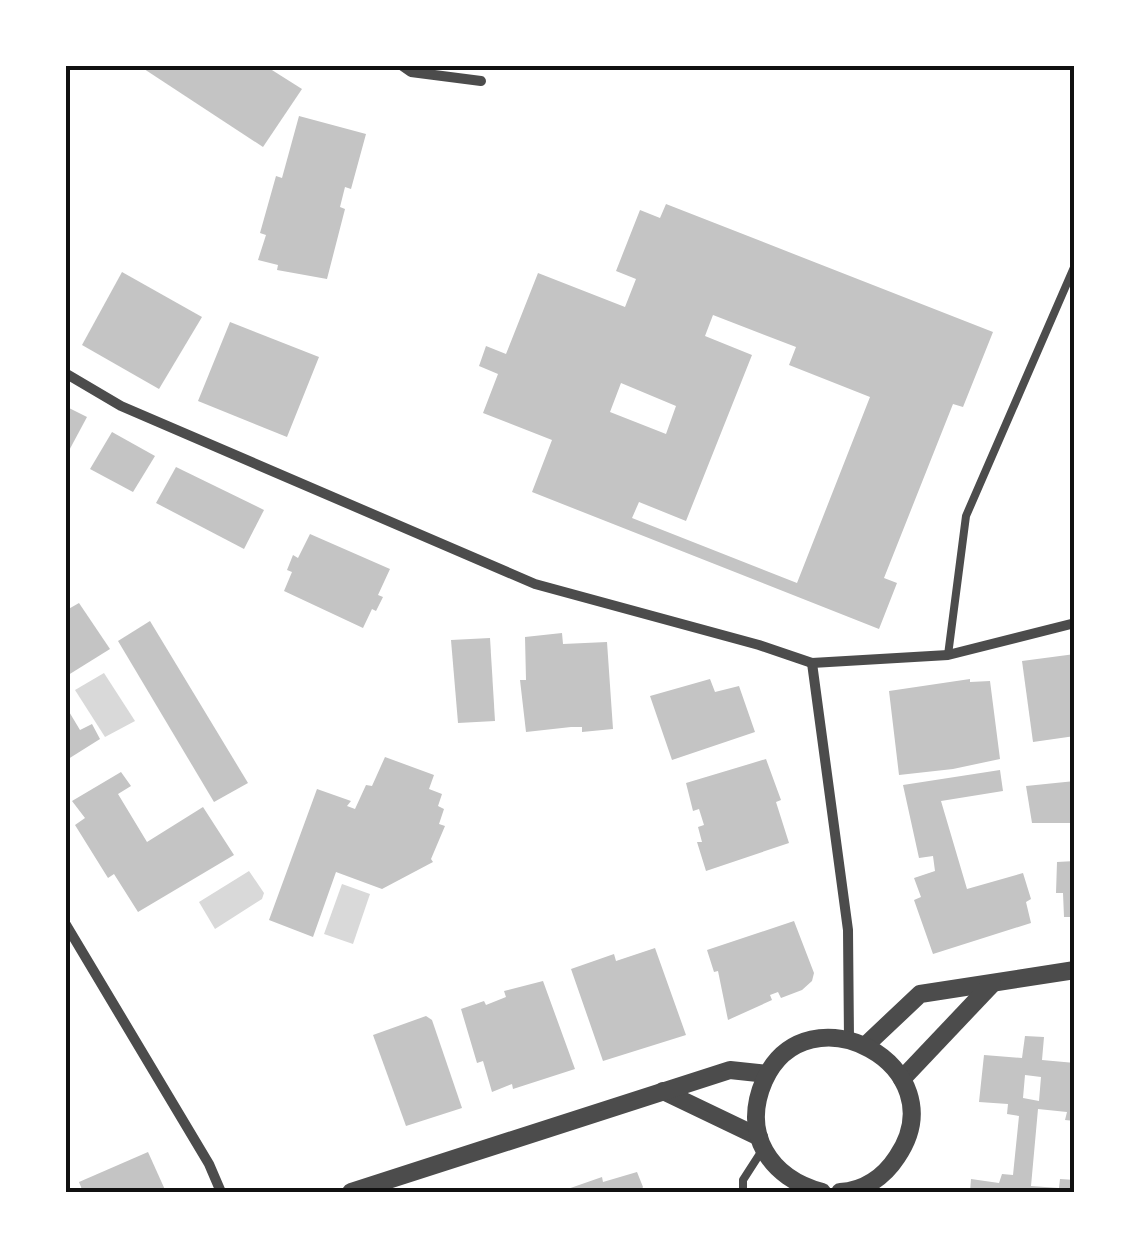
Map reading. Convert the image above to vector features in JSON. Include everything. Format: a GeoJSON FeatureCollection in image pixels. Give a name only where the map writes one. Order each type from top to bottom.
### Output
{"type":"FeatureCollection","features":[{"type":"Feature","properties":{"kind":"street"},"geometry":{"type":"LineString","coordinates":[[401,65],[411,72],[482,80]]}},
{"type":"Feature","properties":{"kind":"street"},"geometry":{"type":"LineString","coordinates":[[65,372],[121,406],[534,584],[759,645],[812,664],[948,655],[1075,623]]}},
{"type":"Feature","properties":{"kind":"street"},"geometry":{"type":"LineString","coordinates":[[812,664],[848,930],[858,1042]]}},
{"type":"Feature","properties":{"kind":"street"},"geometry":{"type":"LineString","coordinates":[[65,923],[209,1164],[221,1192]]}},
{"type":"Feature","properties":{"kind":"street"},"geometry":{"type":"LineString","coordinates":[[858,1042],[920,994],[1075,970]]}},
{"type":"Feature","properties":{"kind":"street"},"geometry":{"type":"LineString","coordinates":[[902,1079],[992,984]]}},
{"type":"Feature","properties":{"kind":"street"},"geometry":{"type":"LineString","coordinates":[[822,1192],[800,1189],[786,1178],[761,1143],[756,1116],[758,1094],[767,1074],[784,1055],[806,1042],[831,1038],[858,1042],[887,1059],[902,1079],[910,1102],[910,1126],[903,1148],[890,1168],[872,1183],[840,1192]]}},
{"type":"Feature","properties":{"kind":"street"},"geometry":{"type":"LineString","coordinates":[[351,1192],[730,1070],[767,1074]]}},
{"type":"Feature","properties":{"kind":"street"},"geometry":{"type":"LineString","coordinates":[[662,1091],[761,1143]]}},
{"type":"Feature","properties":{"kind":"lane"},"geometry":{"type":"LineString","coordinates":[[948,655],[966,516],[1075,265]]}},
{"type":"Feature","properties":{"kind":"lane"},"geometry":{"type":"LineString","coordinates":[[743,1192],[743,1180],[761,1143]]}},
{"type":"Feature","properties":{"kind":"shaded area"},"geometry":{"type":"Polygon","coordinates":[[[104,673],[135,721],[105,737],[75,690],[104,673]]]}},
{"type":"Feature","properties":{"kind":"shaded area"},"geometry":{"type":"Polygon","coordinates":[[[249,871],[264,893],[262,899],[215,929],[199,902],[249,871]]]}},
{"type":"Feature","properties":{"kind":"shaded area"},"geometry":{"type":"Polygon","coordinates":[[[342,884],[370,894],[353,944],[324,934],[342,884]]]}},
{"type":"Feature","properties":{"kind":"building"},"geometry":{"type":"Polygon","coordinates":[[[138,65],[264,65],[302,89],[263,147],[138,65]]]}},
{"type":"Feature","properties":{"kind":"building"},"geometry":{"type":"Polygon","coordinates":[[[299,116],[366,134],[351,189],[345,187],[340,207],[345,209],[327,279],[277,270],[278,265],[258,260],[266,235],[260,233],[276,176],[282,178],[299,116]]]}},
{"type":"Feature","properties":{"kind":"building"},"geometry":{"type":"Polygon","coordinates":[[[666,204],[993,332],[963,407],[953,404],[884,578],[897,583],[879,629],[532,492],[552,440],[483,413],[498,374],[479,366],[486,346],[506,354],[538,273],[625,307],[636,279],[616,271],[640,210],[660,218],[666,204]],[[713,315],[705,336],[752,355],[686,521],[639,502],[632,518],[797,583],[870,397],[789,365],[796,347],[713,315]],[[621,383],[610,412],[666,434],[676,406],[621,383]]]}},
{"type":"Feature","properties":{"kind":"building"},"geometry":{"type":"Polygon","coordinates":[[[122,272],[202,317],[159,389],[82,345],[122,272]]]}},
{"type":"Feature","properties":{"kind":"building"},"geometry":{"type":"Polygon","coordinates":[[[230,322],[319,357],[287,437],[198,401],[230,322]]]}},
{"type":"Feature","properties":{"kind":"building"},"geometry":{"type":"Polygon","coordinates":[[[65,406],[87,417],[65,458],[65,406]]]}},
{"type":"Feature","properties":{"kind":"building"},"geometry":{"type":"Polygon","coordinates":[[[112,432],[155,456],[133,492],[90,469],[112,432]]]}},
{"type":"Feature","properties":{"kind":"building"},"geometry":{"type":"Polygon","coordinates":[[[176,467],[264,510],[244,549],[156,503],[176,467]]]}},
{"type":"Feature","properties":{"kind":"building"},"geometry":{"type":"Polygon","coordinates":[[[310,534],[390,569],[378,595],[383,597],[363,628],[284,591],[292,572],[287,570],[293,555],[298,558],[310,534]]]}},
{"type":"Feature","properties":{"kind":"building"},"geometry":{"type":"Polygon","coordinates":[[[79,603],[110,649],[65,677],[65,611],[79,603]]]}},
{"type":"Feature","properties":{"kind":"building"},"geometry":{"type":"Polygon","coordinates":[[[150,621],[248,783],[214,802],[118,641],[150,621]]]}},
{"type":"Feature","properties":{"kind":"building"},"geometry":{"type":"Polygon","coordinates":[[[562,633],[563,644],[607,642],[613,729],[582,732],[582,727],[571,727],[526,732],[520,680],[526,680],[525,637],[562,633]]]}},
{"type":"Feature","properties":{"kind":"building"},"geometry":{"type":"Polygon","coordinates":[[[490,638],[495,721],[458,723],[451,640],[490,638]]]}},
{"type":"Feature","properties":{"kind":"building"},"geometry":{"type":"Polygon","coordinates":[[[1075,654],[1075,736],[1033,742],[1022,661],[1075,654]]]}},
{"type":"Feature","properties":{"kind":"building"},"geometry":{"type":"Polygon","coordinates":[[[710,679],[715,692],[739,686],[755,732],[672,760],[650,696],[710,679]]]}},
{"type":"Feature","properties":{"kind":"building"},"geometry":{"type":"Polygon","coordinates":[[[970,679],[990,681],[1000,759],[899,775],[889,691],[970,679]]]}},
{"type":"Feature","properties":{"kind":"building"},"geometry":{"type":"Polygon","coordinates":[[[65,705],[80,730],[92,724],[100,739],[65,761],[65,705]]]}},
{"type":"Feature","properties":{"kind":"building"},"geometry":{"type":"Polygon","coordinates":[[[385,757],[434,775],[429,789],[442,794],[438,806],[444,809],[439,824],[445,826],[433,862],[382,889],[336,872],[313,937],[269,920],[317,789],[351,801],[347,806],[355,809],[366,785],[372,786],[385,757]]]}},
{"type":"Feature","properties":{"kind":"building"},"geometry":{"type":"Polygon","coordinates":[[[766,759],[781,800],[776,802],[789,843],[706,871],[697,842],[702,842],[698,827],[704,825],[699,809],[693,811],[686,783],[766,759]]]}},
{"type":"Feature","properties":{"kind":"building"},"geometry":{"type":"Polygon","coordinates":[[[1000,770],[1003,791],[941,801],[967,889],[1023,873],[1031,899],[1026,902],[1031,923],[933,954],[914,900],[921,897],[914,878],[935,871],[933,856],[919,858],[903,785],[1000,770]]]}},
{"type":"Feature","properties":{"kind":"building"},"geometry":{"type":"Polygon","coordinates":[[[121,772],[131,786],[118,794],[147,842],[203,807],[234,855],[138,912],[114,874],[108,878],[75,825],[85,818],[72,801],[121,772]]]}},
{"type":"Feature","properties":{"kind":"building"},"geometry":{"type":"Polygon","coordinates":[[[1075,781],[1075,823],[1032,823],[1026,786],[1075,781]]]}},
{"type":"Feature","properties":{"kind":"building"},"geometry":{"type":"Polygon","coordinates":[[[1075,861],[1075,917],[1064,917],[1063,893],[1056,893],[1057,862],[1075,861]]]}},
{"type":"Feature","properties":{"kind":"building"},"geometry":{"type":"Polygon","coordinates":[[[794,921],[814,973],[812,981],[802,990],[781,998],[778,992],[770,995],[772,1000],[728,1020],[718,971],[714,972],[707,950],[794,921]]]}},
{"type":"Feature","properties":{"kind":"building"},"geometry":{"type":"Polygon","coordinates":[[[655,948],[686,1035],[603,1061],[571,969],[614,954],[616,961],[655,948]]]}},
{"type":"Feature","properties":{"kind":"building"},"geometry":{"type":"Polygon","coordinates":[[[543,981],[575,1069],[492,1092],[483,1061],[477,1063],[461,1009],[484,1001],[486,1005],[506,997],[504,991],[543,981]]]}},
{"type":"Feature","properties":{"kind":"building"},"geometry":{"type":"Polygon","coordinates":[[[426,1016],[432,1020],[462,1108],[406,1126],[373,1035],[426,1016]]]}},
{"type":"Feature","properties":{"kind":"building"},"geometry":{"type":"Polygon","coordinates":[[[1025,1036],[1044,1037],[1042,1060],[1075,1063],[1075,1121],[1065,1120],[1067,1112],[1038,1109],[1031,1186],[1059,1188],[1060,1179],[1075,1180],[1075,1192],[970,1192],[971,1179],[999,1183],[1002,1174],[1013,1175],[1019,1116],[1007,1114],[1008,1104],[979,1102],[984,1055],[1022,1058],[1025,1036]],[[1025,1075],[1023,1098],[1039,1101],[1041,1077],[1025,1075]]]}},
{"type":"Feature","properties":{"kind":"building"},"geometry":{"type":"Polygon","coordinates":[[[148,1152],[166,1192],[83,1192],[79,1182],[148,1152]]]}},
{"type":"Feature","properties":{"kind":"building"},"geometry":{"type":"Polygon","coordinates":[[[637,1172],[643,1187],[640,1192],[559,1192],[602,1177],[603,1182],[637,1172]]]}}]}
